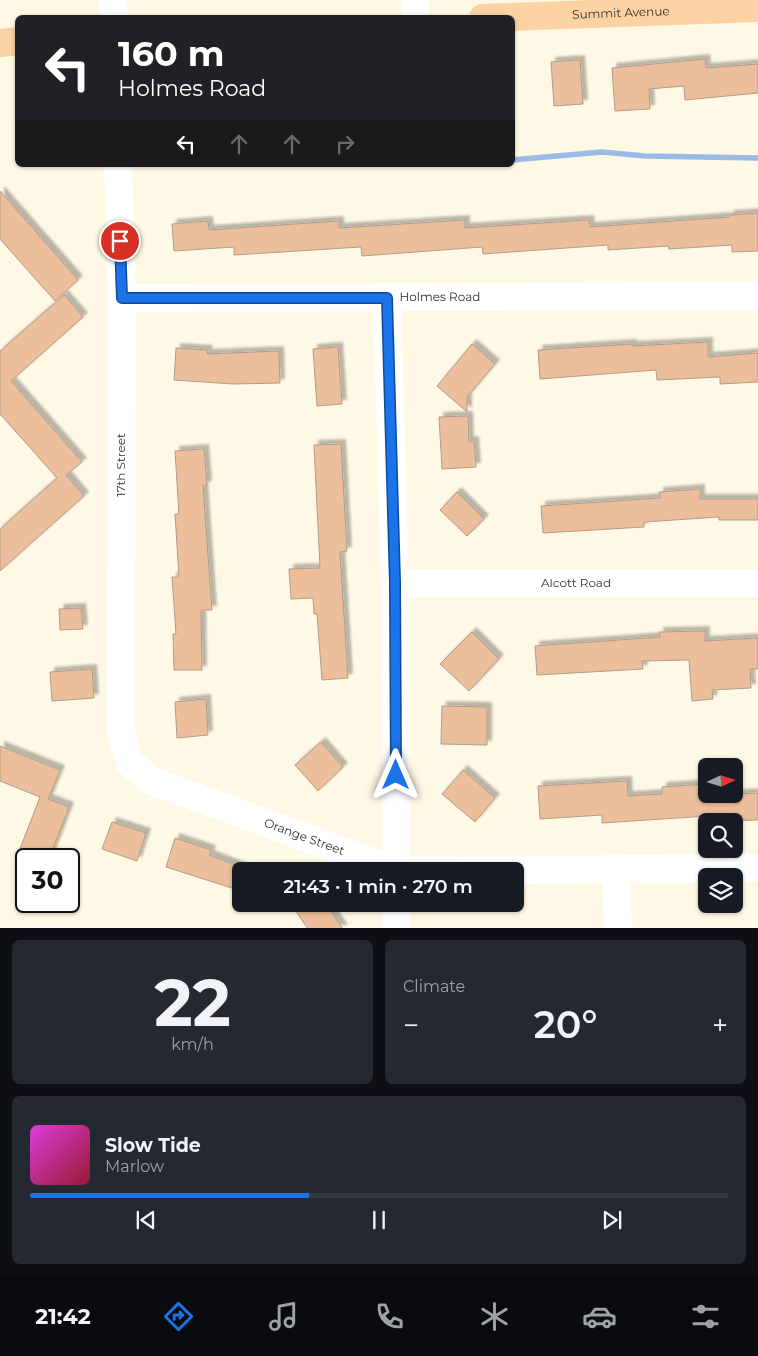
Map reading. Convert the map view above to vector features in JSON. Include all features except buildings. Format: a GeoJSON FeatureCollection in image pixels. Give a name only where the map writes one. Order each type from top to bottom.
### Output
{"type":"FeatureCollection","features":[{"type":"Feature","properties":{"kind":"main road","name":"Summit Avenue"},"geometry":{"type":"LineString","coordinates":[[515,16],[707,5],[758,8]]}},
{"type":"Feature","properties":{"kind":"main road"},"geometry":{"type":"LineString","coordinates":[[0,42],[15,41]]}},
{"type":"Feature","properties":{"kind":"street"},"geometry":{"type":"LineString","coordinates":[[114,0],[114,15]]}},
{"type":"Feature","properties":{"kind":"street"},"geometry":{"type":"LineString","coordinates":[[415,0],[416,15]]}},
{"type":"Feature","properties":{"kind":"street","name":"17th Street"},"geometry":{"type":"LineString","coordinates":[[118,167],[122,298],[121,733],[130,763]]}},
{"type":"Feature","properties":{"kind":"street","name":"Holmes Road"},"geometry":{"type":"LineString","coordinates":[[122,298],[758,296]]}},
{"type":"Feature","properties":{"kind":"street"},"geometry":{"type":"LineString","coordinates":[[387,298],[395,583],[397,862]]}},
{"type":"Feature","properties":{"kind":"street","name":"Alcott Road"},"geometry":{"type":"LineString","coordinates":[[395,583],[758,583]]}},
{"type":"Feature","properties":{"kind":"street","name":"Orange Street"},"geometry":{"type":"LineString","coordinates":[[130,763],[152,781],[372,862]]}},
{"type":"Feature","properties":{"kind":"street"},"geometry":{"type":"LineString","coordinates":[[616,868],[618,928]]}},
{"type":"Feature","properties":{"kind":"street","name":"Orange Street"},"geometry":{"type":"LineString","coordinates":[[524,869],[758,868]]}},
{"type":"Feature","properties":{"kind":"street"},"geometry":{"type":"LineString","coordinates":[[396,928],[397,912]]}},
{"type":"Feature","properties":{"kind":"waterway"},"geometry":{"type":"LineString","coordinates":[[515,160],[602,152],[645,156],[758,158]]}},
{"type":"Feature","properties":{"kind":"route"},"geometry":{"type":"LineString","coordinates":[[120,241],[122,298],[387,298],[395,583],[396,775]]}}]}
